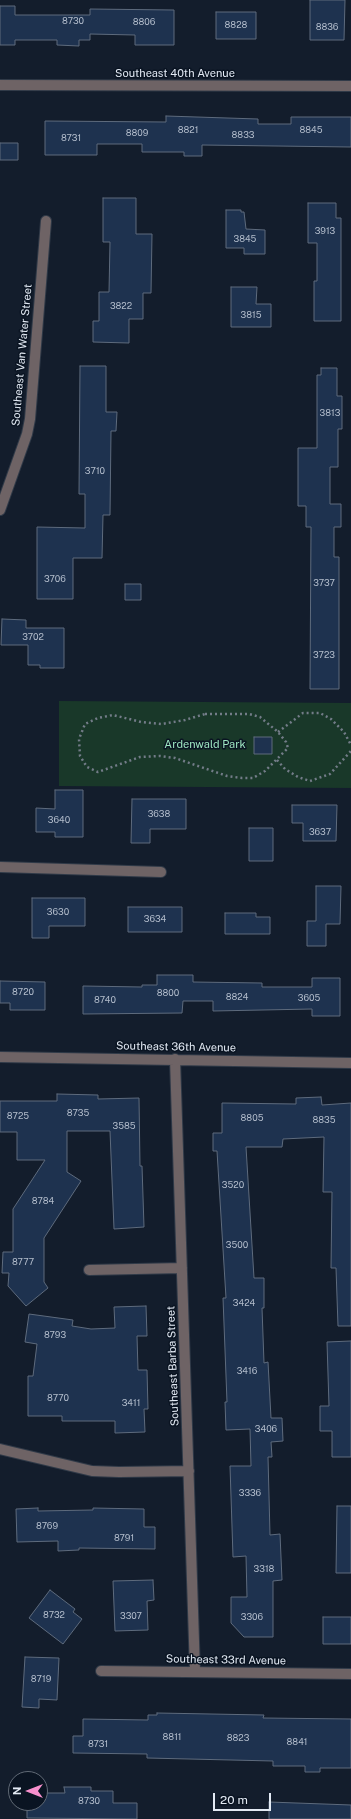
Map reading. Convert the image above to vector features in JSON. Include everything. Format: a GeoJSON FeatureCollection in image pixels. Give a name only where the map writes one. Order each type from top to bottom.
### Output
{"type":"FeatureCollection","features":[{"type":"Feature","properties":{"kind":"street","name":"Southeast 40th Avenue"},"geometry":{"type":"LineString","coordinates":[[0,85],[351,86]]}},
{"type":"Feature","properties":{"kind":"street","name":"Southeast Van Water Street"},"geometry":{"type":"LineString","coordinates":[[0,510],[27,434],[30,419],[46,221]]}},
{"type":"Feature","properties":{"kind":"street"},"geometry":{"type":"LineString","coordinates":[[0,867],[161,872]]}},
{"type":"Feature","properties":{"kind":"street","name":"Southeast 36th Avenue"},"geometry":{"type":"LineString","coordinates":[[0,1057],[351,1063]]}},
{"type":"Feature","properties":{"kind":"street","name":"Southeast Barba Street"},"geometry":{"type":"LineString","coordinates":[[175,1059],[195,1672]]}},
{"type":"Feature","properties":{"kind":"street"},"geometry":{"type":"LineString","coordinates":[[89,1270],[182,1268]]}},
{"type":"Feature","properties":{"kind":"street"},"geometry":{"type":"LineString","coordinates":[[0,1449],[92,1471],[189,1471]]}},
{"type":"Feature","properties":{"kind":"street","name":"Southeast 33rd Avenue"},"geometry":{"type":"LineString","coordinates":[[101,1671],[351,1674]]}},
{"type":"Feature","properties":{"kind":"path"},"geometry":{"type":"LineString","coordinates":[[278,732],[303,713],[320,712],[340,727],[351,745]]}},
{"type":"Feature","properties":{"kind":"path"},"geometry":{"type":"LineString","coordinates":[[205,714],[249,714],[260,717],[278,732],[286,742],[288,748],[265,771],[253,778],[227,776],[175,758],[160,756],[140,757],[98,772],[87,767],[80,756],[79,739],[85,724],[98,718],[113,715],[141,722],[162,724],[205,714]]}},
{"type":"Feature","properties":{"kind":"path"},"geometry":{"type":"LineString","coordinates":[[277,760],[292,773],[310,781],[330,774],[351,751]]}},
{"type":"Feature","properties":{"kind":"green space","name":"Ardenwald Park"},"geometry":{"type":"Polygon","coordinates":[[[59,701],[351,703],[351,788],[59,786],[59,701]]]}},
{"type":"Feature","properties":{"kind":"building"},"geometry":{"type":"Polygon","coordinates":[[[310,0],[345,0],[344,40],[310,40],[310,0]]]}},
{"type":"Feature","properties":{"kind":"building"},"geometry":{"type":"Polygon","coordinates":[[[0,6],[15,6],[15,15],[90,15],[90,9],[174,10],[174,45],[135,45],[135,35],[90,34],[90,40],[79,40],[79,46],[57,45],[57,40],[15,40],[15,45],[0,45],[0,6]]]}},
{"type":"Feature","properties":{"kind":"building"},"geometry":{"type":"Polygon","coordinates":[[[216,12],[256,12],[256,39],[216,39],[216,12]]]}},
{"type":"Feature","properties":{"kind":"building"},"geometry":{"type":"Polygon","coordinates":[[[166,116],[258,119],[258,124],[291,124],[291,117],[351,117],[351,147],[202,145],[202,156],[184,156],[184,152],[142,152],[142,144],[97,144],[97,155],[45,155],[45,121],[166,122],[166,116]]]}},
{"type":"Feature","properties":{"kind":"building"},"geometry":{"type":"Polygon","coordinates":[[[0,143],[18,143],[18,160],[0,160],[0,143]]]}},
{"type":"Feature","properties":{"kind":"building"},"geometry":{"type":"Polygon","coordinates":[[[103,198],[136,198],[136,234],[152,234],[151,293],[143,293],[143,319],[129,319],[129,343],[93,342],[93,321],[99,321],[99,292],[109,292],[110,242],[103,242],[103,198]]]}},
{"type":"Feature","properties":{"kind":"building"},"geometry":{"type":"Polygon","coordinates":[[[308,203],[336,203],[336,218],[341,218],[341,321],[314,321],[314,281],[317,281],[317,243],[308,243],[308,203]]]}},
{"type":"Feature","properties":{"kind":"building"},"geometry":{"type":"Polygon","coordinates":[[[226,210],[241,210],[241,212],[244,212],[246,229],[265,230],[265,254],[244,254],[244,248],[226,248],[226,210]]]}},
{"type":"Feature","properties":{"kind":"building"},"geometry":{"type":"Polygon","coordinates":[[[231,287],[257,287],[256,304],[271,304],[271,327],[231,327],[231,287]]]}},
{"type":"Feature","properties":{"kind":"building"},"geometry":{"type":"Polygon","coordinates":[[[80,366],[106,366],[106,412],[117,412],[116,431],[111,431],[110,515],[103,515],[102,558],[73,558],[73,599],[37,599],[37,527],[85,528],[85,494],[79,494],[80,366]]]}},
{"type":"Feature","properties":{"kind":"building"},"geometry":{"type":"Polygon","coordinates":[[[321,368],[337,368],[337,396],[342,396],[342,429],[338,429],[338,467],[330,467],[330,504],[341,504],[341,527],[334,527],[334,557],[339,557],[339,689],[310,689],[311,527],[306,527],[306,506],[298,506],[298,448],[317,448],[317,375],[321,375],[321,368]]]}},
{"type":"Feature","properties":{"kind":"building"},"geometry":{"type":"Polygon","coordinates":[[[125,584],[141,584],[141,600],[125,600],[125,584]]]}},
{"type":"Feature","properties":{"kind":"building"},"geometry":{"type":"Polygon","coordinates":[[[2,619],[26,620],[26,628],[64,628],[64,668],[40,668],[40,665],[28,665],[28,645],[1,645],[2,619]]]}},
{"type":"Feature","properties":{"kind":"building"},"geometry":{"type":"Polygon","coordinates":[[[254,737],[272,737],[272,754],[254,754],[254,737]]]}},
{"type":"Feature","properties":{"kind":"building"},"geometry":{"type":"Polygon","coordinates":[[[55,790],[83,790],[83,837],[55,837],[55,832],[36,832],[36,808],[55,809],[55,790]]]}},
{"type":"Feature","properties":{"kind":"building"},"geometry":{"type":"Polygon","coordinates":[[[132,799],[186,799],[186,829],[150,829],[150,843],[131,843],[132,799]]]}},
{"type":"Feature","properties":{"kind":"building"},"geometry":{"type":"Polygon","coordinates":[[[292,805],[337,805],[336,841],[303,841],[303,823],[292,823],[292,805]]]}},
{"type":"Feature","properties":{"kind":"building"},"geometry":{"type":"Polygon","coordinates":[[[249,828],[273,828],[273,861],[249,861],[249,828]]]}},
{"type":"Feature","properties":{"kind":"building"},"geometry":{"type":"Polygon","coordinates":[[[316,886],[341,886],[340,924],[326,924],[326,946],[307,946],[307,921],[316,921],[316,886]]]}},
{"type":"Feature","properties":{"kind":"building"},"geometry":{"type":"Polygon","coordinates":[[[32,898],[85,898],[85,926],[49,926],[49,938],[32,938],[32,898]]]}},
{"type":"Feature","properties":{"kind":"building"},"geometry":{"type":"Polygon","coordinates":[[[128,907],[182,907],[182,932],[128,932],[128,907]]]}},
{"type":"Feature","properties":{"kind":"building"},"geometry":{"type":"Polygon","coordinates":[[[225,913],[256,913],[256,917],[270,917],[270,934],[225,934],[225,913]]]}},
{"type":"Feature","properties":{"kind":"building"},"geometry":{"type":"Polygon","coordinates":[[[157,975],[193,975],[193,982],[262,983],[262,987],[312,987],[312,978],[340,978],[340,1016],[312,1016],[312,1009],[213,1011],[213,1001],[183,1001],[182,1013],[83,1014],[83,986],[142,987],[142,985],[157,985],[157,975]]]}},
{"type":"Feature","properties":{"kind":"building"},"geometry":{"type":"Polygon","coordinates":[[[0,981],[45,982],[45,1010],[10,1010],[10,1003],[0,1003],[0,981]]]}},
{"type":"Feature","properties":{"kind":"building"},"geometry":{"type":"Polygon","coordinates":[[[57,1094],[98,1095],[98,1099],[139,1098],[140,1166],[142,1166],[144,1227],[114,1229],[110,1131],[67,1131],[67,1172],[81,1181],[44,1238],[44,1282],[48,1288],[26,1306],[8,1286],[9,1273],[2,1273],[3,1252],[13,1252],[13,1209],[45,1160],[17,1160],[17,1132],[0,1132],[0,1101],[57,1101],[57,1094]]]}},
{"type":"Feature","properties":{"kind":"building"},"geometry":{"type":"Polygon","coordinates":[[[321,1097],[322,1105],[351,1103],[351,1326],[338,1326],[336,1268],[331,1268],[332,1192],[323,1192],[324,1137],[283,1139],[282,1147],[246,1147],[254,1278],[264,1278],[264,1308],[262,1308],[264,1363],[268,1362],[271,1418],[282,1418],[283,1441],[271,1442],[272,1457],[268,1457],[270,1535],[280,1534],[282,1580],[273,1581],[273,1637],[244,1637],[231,1623],[231,1597],[247,1597],[246,1556],[233,1557],[230,1466],[251,1466],[250,1429],[226,1430],[225,1402],[227,1402],[223,1298],[226,1298],[217,1151],[213,1151],[213,1133],[222,1133],[222,1103],[296,1104],[296,1098],[321,1097]]]}},
{"type":"Feature","properties":{"kind":"building"},"geometry":{"type":"Polygon","coordinates":[[[146,1306],[147,1336],[137,1336],[138,1370],[147,1370],[148,1409],[144,1409],[145,1432],[115,1433],[115,1421],[62,1421],[62,1416],[28,1416],[28,1376],[33,1376],[37,1344],[25,1342],[29,1314],[73,1320],[72,1326],[91,1329],[115,1328],[114,1307],[146,1306]]]}},
{"type":"Feature","properties":{"kind":"building"},"geometry":{"type":"Polygon","coordinates":[[[351,1341],[351,1457],[332,1457],[332,1431],[320,1431],[320,1406],[329,1406],[327,1342],[351,1341]]]}},
{"type":"Feature","properties":{"kind":"building"},"geometry":{"type":"Polygon","coordinates":[[[337,1506],[351,1506],[351,1573],[336,1573],[337,1506]]]}},
{"type":"Feature","properties":{"kind":"building"},"geometry":{"type":"Polygon","coordinates":[[[38,1508],[38,1511],[93,1510],[93,1508],[144,1509],[144,1527],[155,1527],[155,1549],[79,1548],[79,1550],[58,1551],[58,1541],[17,1542],[16,1509],[38,1508]]]}},
{"type":"Feature","properties":{"kind":"building"},"geometry":{"type":"Polygon","coordinates":[[[153,1580],[154,1600],[147,1601],[148,1630],[115,1631],[113,1581],[153,1580]]]}},
{"type":"Feature","properties":{"kind":"building"},"geometry":{"type":"Polygon","coordinates":[[[50,1590],[75,1609],[73,1612],[82,1619],[63,1644],[29,1618],[50,1590]]]}},
{"type":"Feature","properties":{"kind":"building"},"geometry":{"type":"Polygon","coordinates":[[[323,1617],[351,1617],[351,1644],[323,1644],[323,1617]]]}},
{"type":"Feature","properties":{"kind":"building"},"geometry":{"type":"Polygon","coordinates":[[[25,1657],[59,1658],[57,1700],[39,1699],[39,1708],[22,1707],[25,1657]]]}},
{"type":"Feature","properties":{"kind":"building"},"geometry":{"type":"Polygon","coordinates":[[[157,1713],[264,1715],[263,1718],[351,1719],[351,1768],[320,1768],[320,1772],[305,1772],[305,1766],[273,1766],[273,1761],[147,1758],[147,1754],[73,1753],[73,1736],[83,1736],[83,1719],[148,1720],[148,1715],[157,1715],[157,1713]]]}},
{"type":"Feature","properties":{"kind":"building"},"geometry":{"type":"Polygon","coordinates":[[[64,1787],[91,1787],[91,1791],[113,1791],[113,1803],[137,1803],[137,1819],[27,1818],[27,1811],[48,1811],[48,1793],[65,1793],[64,1787]]]}},
{"type":"Feature","properties":{"kind":"building"},"geometry":{"type":"Polygon","coordinates":[[[269,1802],[351,1805],[351,1819],[269,1819],[269,1802]]]}}]}
